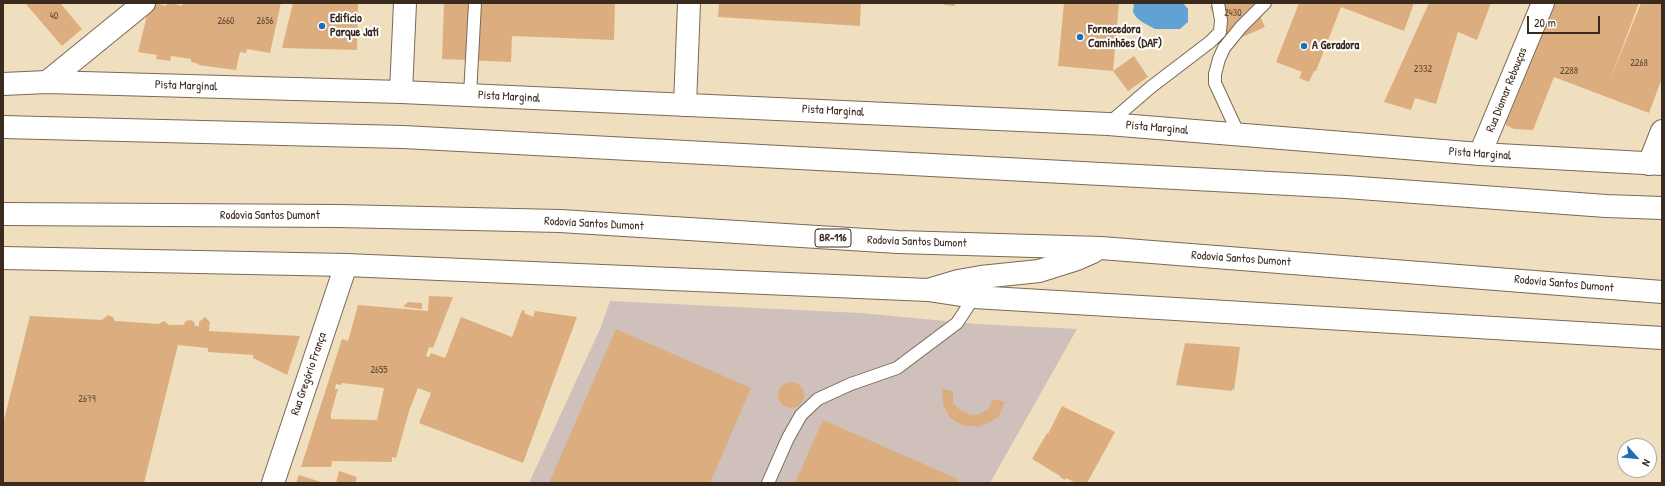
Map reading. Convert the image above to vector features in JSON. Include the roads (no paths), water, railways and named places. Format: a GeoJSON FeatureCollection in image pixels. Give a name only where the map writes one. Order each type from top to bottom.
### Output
{"type":"FeatureCollection","features":[{"type":"Feature","properties":{"kind":"main road"},"geometry":{"type":"LineString","coordinates":[[48,82],[144,3]]}},
{"type":"Feature","properties":{"kind":"main road"},"geometry":{"type":"LineString","coordinates":[[401,92],[405,3]]}},
{"type":"Feature","properties":{"kind":"main road"},"geometry":{"type":"LineString","coordinates":[[685,105],[689,3]]}},
{"type":"Feature","properties":{"kind":"main road","name":"Rua Diomar Rebouças"},"geometry":{"type":"LineString","coordinates":[[1480,154],[1543,3]]}},
{"type":"Feature","properties":{"kind":"main road","name":"Pista Marginal"},"geometry":{"type":"LineString","coordinates":[[3,84],[48,82],[401,92],[1108,124],[1239,136],[1480,154],[1656,164]]}},
{"type":"Feature","properties":{"kind":"main road"},"geometry":{"type":"LineString","coordinates":[[3,128],[403,137],[1346,187],[1606,206],[1662,208]]}},
{"type":"Feature","properties":{"kind":"main road"},"geometry":{"type":"LineString","coordinates":[[1656,164],[1662,130]]}},
{"type":"Feature","properties":{"kind":"main road","name":"Rodovia Santos Dumont"},"geometry":{"type":"LineString","coordinates":[[3,214],[332,216],[560,221],[898,242],[1100,248],[1662,292]]}},
{"type":"Feature","properties":{"kind":"main road"},"geometry":{"type":"LineString","coordinates":[[928,290],[958,281],[981,277],[1039,271],[1077,259],[1100,248]]}},
{"type":"Feature","properties":{"kind":"main road"},"geometry":{"type":"LineString","coordinates":[[3,258],[346,265],[928,290],[974,297],[1662,338]]}},
{"type":"Feature","properties":{"kind":"main road","name":"Rua Gregório França"},"geometry":{"type":"LineString","coordinates":[[273,483],[346,265]]}},
{"type":"Feature","properties":{"kind":"lane"},"geometry":{"type":"LineString","coordinates":[[470,95],[475,3]]}},
{"type":"Feature","properties":{"kind":"lane"},"geometry":{"type":"LineString","coordinates":[[1108,124],[1151,87],[1210,42],[1220,32],[1221,20],[1218,3]]}},
{"type":"Feature","properties":{"kind":"lane"},"geometry":{"type":"LineString","coordinates":[[1239,136],[1215,83],[1215,74],[1218,59],[1224,48],[1265,3]]}},
{"type":"Feature","properties":{"kind":"lane"},"geometry":{"type":"LineString","coordinates":[[768,483],[788,438],[801,415],[818,399],[851,384],[897,368],[957,323],[974,297]]}},
{"type":"Feature","properties":{"kind":"water"},"geometry":{"type":"Polygon","coordinates":[[[1134,3],[1183,3],[1188,9],[1188,22],[1180,29],[1155,29],[1136,17],[1133,12],[1134,3]]]}},
{"type":"Feature","properties":{"kind":"place","name":"Edifício Parque Jatí"},"geometry":{"type":"Point","coordinates":[322,26]}},
{"type":"Feature","properties":{"kind":"place","name":"Fornecedora Caminhões (DAF)"},"geometry":{"type":"Point","coordinates":[1080,37]}},
{"type":"Feature","properties":{"kind":"place","name":"A Geradora"},"geometry":{"type":"Point","coordinates":[1304,46]}}]}
